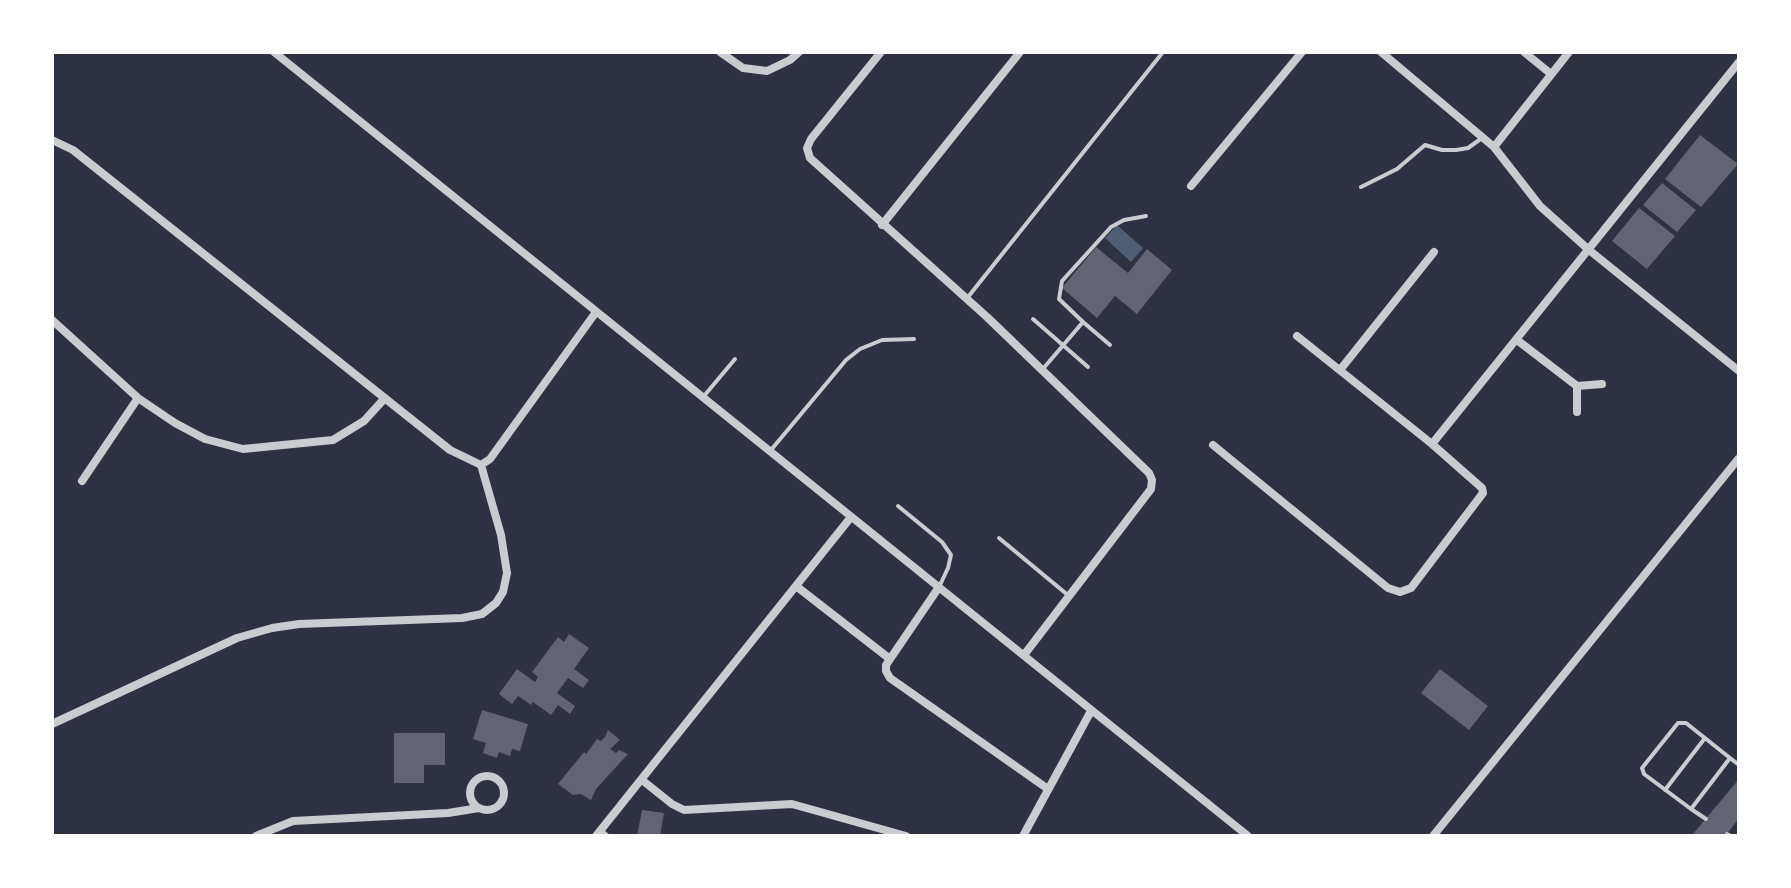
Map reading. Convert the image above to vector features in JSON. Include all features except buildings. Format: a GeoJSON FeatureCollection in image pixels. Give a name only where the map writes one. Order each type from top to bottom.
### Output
{"type":"FeatureCollection","features":[{"type":"Feature","properties":{"kind":"street"},"geometry":{"type":"LineString","coordinates":[[274,52],[1248,836]]}},
{"type":"Feature","properties":{"kind":"street"},"geometry":{"type":"LineString","coordinates":[[720,52],[743,68],[767,71],[799,52]]}},
{"type":"Feature","properties":{"kind":"street"},"geometry":{"type":"LineString","coordinates":[[881,52],[811,139],[807,148],[810,158],[966,298],[1149,473],[1152,480],[1151,489],[1024,655]]}},
{"type":"Feature","properties":{"kind":"street"},"geometry":{"type":"LineString","coordinates":[[882,225],[1020,52]]}},
{"type":"Feature","properties":{"kind":"street"},"geometry":{"type":"LineString","coordinates":[[1191,186],[1302,52]]}},
{"type":"Feature","properties":{"kind":"street"},"geometry":{"type":"LineString","coordinates":[[1381,52],[1494,147],[1540,206],[1589,250],[1739,371]]}},
{"type":"Feature","properties":{"kind":"street"},"geometry":{"type":"LineString","coordinates":[[1524,52],[1551,74]]}},
{"type":"Feature","properties":{"kind":"street"},"geometry":{"type":"LineString","coordinates":[[1494,147],[1569,52]]}},
{"type":"Feature","properties":{"kind":"street"},"geometry":{"type":"LineString","coordinates":[[1432,444],[1739,62]]}},
{"type":"Feature","properties":{"kind":"street"},"geometry":{"type":"LineString","coordinates":[[52,140],[85,159],[450,450],[481,465],[501,535],[507,573],[503,592],[496,603],[482,614],[462,618],[299,624],[272,628],[237,638],[52,724]]}},
{"type":"Feature","properties":{"kind":"street"},"geometry":{"type":"LineString","coordinates":[[1340,370],[1434,252]]}},
{"type":"Feature","properties":{"kind":"street"},"geometry":{"type":"LineString","coordinates":[[481,465],[490,459],[596,312]]}},
{"type":"Feature","properties":{"kind":"street"},"geometry":{"type":"LineString","coordinates":[[52,320],[138,398],[175,423],[205,439],[243,449],[333,440],[364,421],[385,398]]}},
{"type":"Feature","properties":{"kind":"street"},"geometry":{"type":"LineString","coordinates":[[1213,445],[1388,588],[1400,592],[1411,588],[1483,493],[1482,488],[1297,336]]}},
{"type":"Feature","properties":{"kind":"street"},"geometry":{"type":"LineString","coordinates":[[1517,340],[1577,386],[1602,384]]}},
{"type":"Feature","properties":{"kind":"street"},"geometry":{"type":"LineString","coordinates":[[1577,386],[1577,412]]}},
{"type":"Feature","properties":{"kind":"street"},"geometry":{"type":"LineString","coordinates":[[82,481],[138,398]]}},
{"type":"Feature","properties":{"kind":"street"},"geometry":{"type":"LineString","coordinates":[[1433,836],[1739,458]]}},
{"type":"Feature","properties":{"kind":"street"},"geometry":{"type":"LineString","coordinates":[[602,834],[851,517]]}},
{"type":"Feature","properties":{"kind":"street"},"geometry":{"type":"LineString","coordinates":[[796,586],[890,659]]}},
{"type":"Feature","properties":{"kind":"street"},"geometry":{"type":"LineString","coordinates":[[939,587],[890,659],[886,671],[890,678],[1048,789]]}},
{"type":"Feature","properties":{"kind":"street"},"geometry":{"type":"LineString","coordinates":[[1023,836],[1091,711]]}},
{"type":"Feature","properties":{"kind":"street"},"geometry":{"type":"LineString","coordinates":[[256,836],[293,821],[495,808],[502,801],[502,785],[494,778],[483,777],[473,783],[471,800],[479,808]]}},
{"type":"Feature","properties":{"kind":"street"},"geometry":{"type":"LineString","coordinates":[[642,780],[684,810],[792,804],[906,836]]}},
{"type":"Feature","properties":{"kind":"lane"},"geometry":{"type":"LineString","coordinates":[[966,298],[1163,52]]}},
{"type":"Feature","properties":{"kind":"lane"},"geometry":{"type":"LineString","coordinates":[[1361,187],[1397,169],[1425,145],[1456,150],[1468,148],[1482,138]]}},
{"type":"Feature","properties":{"kind":"lane"},"geometry":{"type":"LineString","coordinates":[[1110,345],[1059,299],[1062,281],[1111,227],[1124,220],[1146,216]]}},
{"type":"Feature","properties":{"kind":"lane"},"geometry":{"type":"LineString","coordinates":[[1033,319],[1088,367]]}},
{"type":"Feature","properties":{"kind":"lane"},"geometry":{"type":"LineString","coordinates":[[1042,370],[1083,322]]}},
{"type":"Feature","properties":{"kind":"lane"},"geometry":{"type":"LineString","coordinates":[[770,452],[846,360],[860,349],[882,340],[914,339]]}},
{"type":"Feature","properties":{"kind":"lane"},"geometry":{"type":"LineString","coordinates":[[703,398],[735,359]]}},
{"type":"Feature","properties":{"kind":"lane"},"geometry":{"type":"LineString","coordinates":[[898,506],[942,542],[951,555],[939,587]]}},
{"type":"Feature","properties":{"kind":"lane"},"geometry":{"type":"LineString","coordinates":[[999,538],[1069,596]]}},
{"type":"Feature","properties":{"kind":"lane"},"geometry":{"type":"LineString","coordinates":[[1706,819],[1644,774],[1642,768],[1678,723],[1686,723],[1739,765]]}},
{"type":"Feature","properties":{"kind":"lane"},"geometry":{"type":"LineString","coordinates":[[1665,790],[1705,738]]}},
{"type":"Feature","properties":{"kind":"lane"},"geometry":{"type":"LineString","coordinates":[[1691,809],[1730,758]]}},
{"type":"Feature","properties":{"kind":"water"},"geometry":{"type":"Polygon","coordinates":[[[1117,225],[1143,248],[1131,262],[1105,238],[1117,225]]]}}]}
